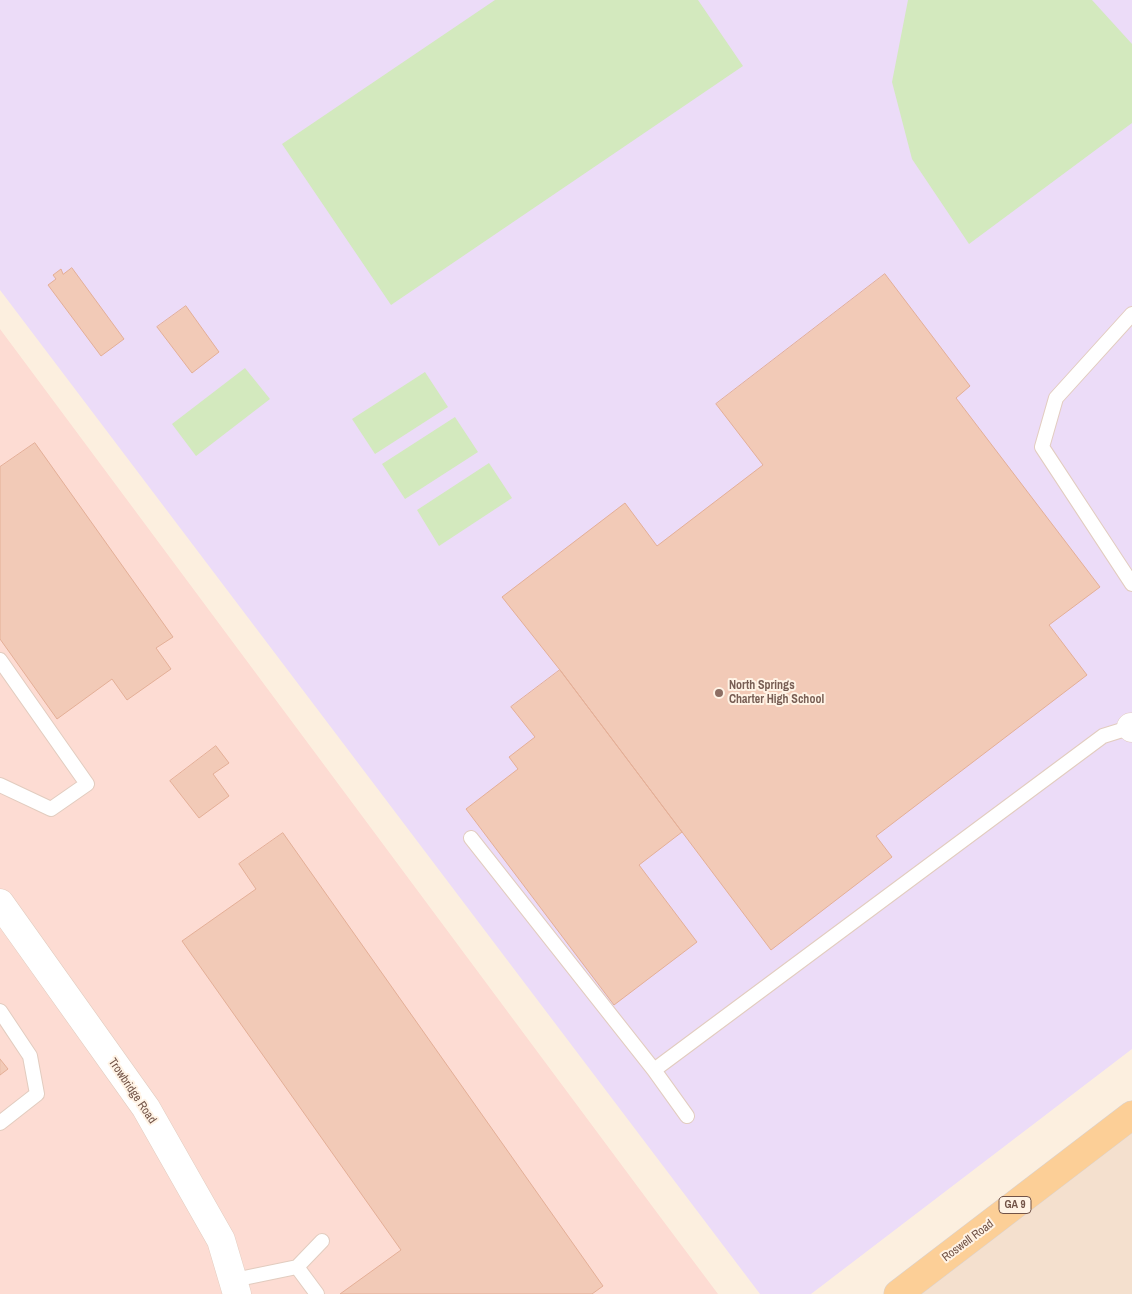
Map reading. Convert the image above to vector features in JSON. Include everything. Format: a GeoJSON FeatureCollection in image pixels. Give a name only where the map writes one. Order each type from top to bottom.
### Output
{"type":"FeatureCollection","features":[{"type":"Feature","properties":{"kind":"main road","name":"Roswell Road"},"geometry":{"type":"LineString","coordinates":[[898,1294],[1132,1116]]}},
{"type":"Feature","properties":{"kind":"street","name":"Trowbridge Road"},"geometry":{"type":"LineString","coordinates":[[2,911],[146,1108],[221,1240],[235,1287]]}},
{"type":"Feature","properties":{"kind":"lane"},"geometry":{"type":"LineString","coordinates":[[1132,314],[1056,398],[1042,447],[1132,584]]}},
{"type":"Feature","properties":{"kind":"lane"},"geometry":{"type":"LineString","coordinates":[[0,660],[87,784],[51,809],[0,785]]}},
{"type":"Feature","properties":{"kind":"lane"},"geometry":{"type":"LineString","coordinates":[[654,1070],[1103,736],[1132,728]]}},
{"type":"Feature","properties":{"kind":"lane"},"geometry":{"type":"LineString","coordinates":[[471,838],[654,1070],[687,1116]]}},
{"type":"Feature","properties":{"kind":"lane"},"geometry":{"type":"LineString","coordinates":[[0,1011],[30,1056],[37,1094],[0,1123]]}},
{"type":"Feature","properties":{"kind":"lane"},"geometry":{"type":"LineString","coordinates":[[235,1287],[297,1267],[322,1241]]}},
{"type":"Feature","properties":{"kind":"lane"},"geometry":{"type":"LineString","coordinates":[[297,1267],[317,1294]]}},
{"type":"Feature","properties":{"kind":"shaded area","name":"North Springs Charter High School"},"geometry":{"type":"Polygon","coordinates":[[[0,0],[1132,0],[1132,1049],[811,1294],[760,1294],[0,290],[0,0]]]}},
{"type":"Feature","properties":{"kind":"shaded area"},"geometry":{"type":"Polygon","coordinates":[[[0,329],[658,1214],[718,1294],[0,1294],[0,329]]]}},
{"type":"Feature","properties":{"kind":"shaded area"},"geometry":{"type":"Polygon","coordinates":[[[1132,1100],[1132,1294],[906,1294],[1099,1123],[1132,1100]]]}},
{"type":"Feature","properties":{"kind":"green space"},"geometry":{"type":"Polygon","coordinates":[[[495,0],[698,0],[743,66],[391,305],[282,144],[495,0]]]}},
{"type":"Feature","properties":{"kind":"green space"},"geometry":{"type":"Polygon","coordinates":[[[908,0],[1092,0],[1132,44],[1132,123],[969,244],[912,159],[892,82],[908,0]]]}},
{"type":"Feature","properties":{"kind":"green space"},"geometry":{"type":"Polygon","coordinates":[[[245,368],[270,399],[196,456],[172,424],[245,368]]]}},
{"type":"Feature","properties":{"kind":"green space"},"geometry":{"type":"Polygon","coordinates":[[[425,372],[448,407],[375,454],[352,419],[425,372]]]}},
{"type":"Feature","properties":{"kind":"green space"},"geometry":{"type":"Polygon","coordinates":[[[455,417],[478,452],[405,499],[382,464],[455,417]]]}},
{"type":"Feature","properties":{"kind":"green space"},"geometry":{"type":"Polygon","coordinates":[[[489,463],[512,498],[439,546],[417,510],[489,463]]]}},
{"type":"Feature","properties":{"kind":"building"},"geometry":{"type":"Polygon","coordinates":[[[72,268],[124,339],[101,356],[48,285],[56,279],[53,275],[61,269],[63,274],[72,268]]]}},
{"type":"Feature","properties":{"kind":"building"},"geometry":{"type":"Polygon","coordinates":[[[885,274],[970,386],[956,398],[1100,587],[1049,625],[1087,675],[876,836],[892,857],[771,950],[560,670],[502,597],[625,503],[657,546],[763,465],[716,404],[885,274]]]}},
{"type":"Feature","properties":{"kind":"building"},"geometry":{"type":"Polygon","coordinates":[[[186,306],[219,352],[192,373],[157,327],[186,306]]]}},
{"type":"Feature","properties":{"kind":"building"},"geometry":{"type":"Polygon","coordinates":[[[35,443],[173,637],[156,648],[171,669],[127,700],[112,679],[57,719],[0,639],[0,467],[35,443]]]}},
{"type":"Feature","properties":{"kind":"building"},"geometry":{"type":"Polygon","coordinates":[[[560,670],[682,832],[639,865],[697,942],[614,1005],[466,809],[518,769],[509,757],[535,737],[511,707],[560,670]]]}},
{"type":"Feature","properties":{"kind":"building"},"geometry":{"type":"Polygon","coordinates":[[[216,746],[229,763],[213,774],[229,796],[199,818],[170,781],[216,746]]]}},
{"type":"Feature","properties":{"kind":"building"},"geometry":{"type":"Polygon","coordinates":[[[283,833],[603,1286],[592,1294],[340,1294],[401,1250],[182,941],[256,889],[239,864],[283,833]]]}},
{"type":"Feature","properties":{"kind":"building"},"geometry":{"type":"Polygon","coordinates":[[[0,1059],[8,1069],[0,1075],[0,1059]]]}},
{"type":"Feature","properties":{"kind":"place","name":"North Springs Charter High School"},"geometry":{"type":"Point","coordinates":[719,693]}}]}
